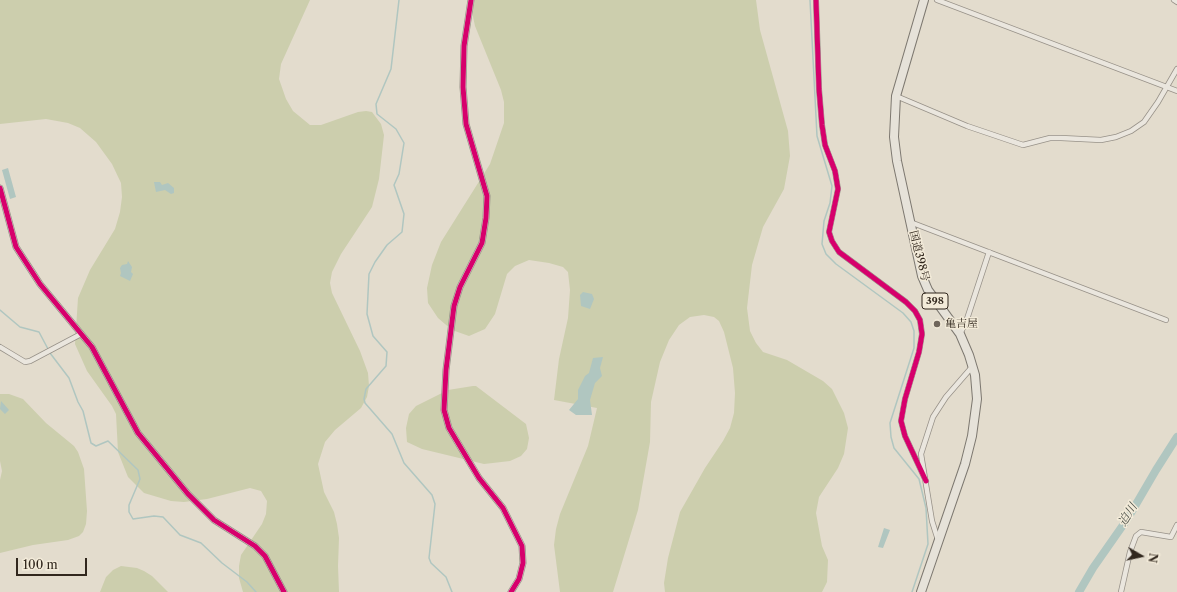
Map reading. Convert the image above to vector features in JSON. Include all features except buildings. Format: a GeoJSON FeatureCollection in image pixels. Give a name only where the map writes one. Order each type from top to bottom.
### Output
{"type":"FeatureCollection","features":[{"type":"Feature","properties":{"kind":"highway","name":"国道398号"},"geometry":{"type":"LineString","coordinates":[[921,592],[965,464],[972,436],[977,399],[969,355],[960,334],[928,290],[922,276],[897,161],[894,137],[896,96],[924,0]]}},
{"type":"Feature","properties":{"kind":"street"},"geometry":{"type":"LineString","coordinates":[[471,0],[464,46],[463,87],[466,124],[487,196],[486,218],[482,243],[460,287],[454,306],[446,370],[444,410],[449,428],[479,478],[503,508],[522,546],[523,563],[519,579],[512,592]]}},
{"type":"Feature","properties":{"kind":"street"},"geometry":{"type":"LineString","coordinates":[[816,0],[819,89],[822,125],[825,145],[835,171],[838,189],[829,232],[834,245],[839,252],[906,302],[915,311],[920,320],[922,334],[919,352],[905,399],[901,421],[905,436],[926,481]]}},
{"type":"Feature","properties":{"kind":"street"},"geometry":{"type":"LineString","coordinates":[[937,0],[1177,91]]}},
{"type":"Feature","properties":{"kind":"street"},"geometry":{"type":"LineString","coordinates":[[896,96],[967,126],[1023,145],[1050,138],[1101,140],[1116,137],[1131,131],[1144,122],[1177,69]]}},
{"type":"Feature","properties":{"kind":"street"},"geometry":{"type":"LineString","coordinates":[[0,188],[16,247],[40,284],[92,347],[138,433],[188,494],[209,515],[255,546],[265,556],[284,592]]}},
{"type":"Feature","properties":{"kind":"street"},"geometry":{"type":"LineString","coordinates":[[910,222],[1166,320]]}},
{"type":"Feature","properties":{"kind":"street"},"geometry":{"type":"LineString","coordinates":[[960,334],[966,322],[990,252]]}},
{"type":"Feature","properties":{"kind":"street"},"geometry":{"type":"LineString","coordinates":[[0,347],[25,362],[42,356],[81,334]]}},
{"type":"Feature","properties":{"kind":"street"},"geometry":{"type":"LineString","coordinates":[[938,542],[932,521],[921,454],[933,417],[946,397],[972,367]]}},
{"type":"Feature","properties":{"kind":"street"},"geometry":{"type":"LineString","coordinates":[[1121,592],[1130,552],[1136,536],[1141,532],[1171,537],[1177,525]]}},
{"type":"Feature","properties":{"kind":"green space"},"geometry":{"type":"Polygon","coordinates":[[[0,0],[310,0],[281,64],[279,79],[286,99],[293,111],[310,125],[321,125],[358,112],[372,112],[381,124],[384,135],[379,179],[372,207],[341,254],[332,272],[330,283],[332,293],[360,351],[368,373],[369,386],[367,397],[361,408],[335,430],[325,442],[318,464],[324,492],[334,512],[337,524],[339,538],[339,592],[243,592],[239,578],[241,555],[262,524],[266,514],[267,501],[261,491],[250,488],[207,499],[184,502],[171,501],[144,493],[128,477],[118,452],[116,414],[87,371],[75,344],[78,298],[90,270],[115,229],[120,212],[122,197],[121,183],[112,164],[96,142],[80,128],[68,123],[46,119],[0,124],[0,0]]]}},
{"type":"Feature","properties":{"kind":"green space"},"geometry":{"type":"Polygon","coordinates":[[[473,0],[756,0],[760,30],[788,131],[790,156],[784,189],[763,227],[752,265],[747,308],[750,331],[756,343],[763,352],[787,360],[823,381],[832,389],[844,413],[848,428],[844,454],[838,468],[819,497],[816,513],[822,546],[828,560],[827,582],[822,592],[665,592],[664,583],[668,558],[680,512],[705,468],[723,441],[730,428],[734,413],[735,393],[733,368],[724,332],[719,321],[714,317],[704,315],[690,317],[679,325],[669,340],[660,362],[651,402],[650,442],[638,510],[613,592],[560,592],[554,545],[556,529],[560,514],[588,446],[597,408],[554,400],[559,359],[568,318],[570,290],[568,272],[563,267],[529,260],[515,266],[507,274],[495,314],[485,329],[469,336],[452,330],[438,318],[428,303],[427,288],[432,265],[441,242],[490,164],[504,123],[504,102],[501,90],[475,26],[472,12],[473,0]]]}},
{"type":"Feature","properties":{"kind":"green space"},"geometry":{"type":"Polygon","coordinates":[[[476,386],[526,424],[529,438],[527,449],[521,456],[510,461],[484,464],[422,449],[407,442],[406,428],[409,414],[416,406],[448,390],[476,386]]]}},
{"type":"Feature","properties":{"kind":"green space"},"geometry":{"type":"Polygon","coordinates":[[[0,394],[9,394],[23,399],[46,423],[74,446],[78,452],[84,469],[87,511],[86,524],[83,532],[79,536],[68,540],[33,545],[0,553],[0,480],[2,471],[0,461],[0,394]]]}},
{"type":"Feature","properties":{"kind":"green space"},"geometry":{"type":"Polygon","coordinates":[[[121,566],[137,568],[144,571],[152,576],[168,592],[100,592],[106,577],[113,570],[121,566]]]}},
{"type":"Feature","properties":{"kind":"water"},"geometry":{"type":"Polygon","coordinates":[[[8,168],[16,197],[10,199],[2,170],[8,168]]]}},
{"type":"Feature","properties":{"kind":"water"},"geometry":{"type":"Polygon","coordinates":[[[154,182],[160,182],[162,185],[168,183],[174,188],[174,193],[171,194],[165,190],[156,192],[154,182]]]}},
{"type":"Feature","properties":{"kind":"water"},"geometry":{"type":"Polygon","coordinates":[[[128,261],[132,267],[131,272],[133,274],[130,281],[120,276],[120,268],[122,265],[127,264],[128,261]]]}},
{"type":"Feature","properties":{"kind":"water"},"geometry":{"type":"Polygon","coordinates":[[[583,292],[592,294],[594,299],[590,309],[581,306],[580,295],[583,292]]]}},
{"type":"Feature","properties":{"kind":"water"},"geometry":{"type":"Polygon","coordinates":[[[603,357],[600,368],[602,376],[595,383],[590,400],[592,415],[576,415],[569,410],[578,399],[578,390],[585,376],[589,373],[593,358],[603,357]]]}},
{"type":"Feature","properties":{"kind":"water"},"geometry":{"type":"Polygon","coordinates":[[[1,401],[9,410],[5,414],[0,409],[1,401]]]}},
{"type":"Feature","properties":{"kind":"water"},"geometry":{"type":"Polygon","coordinates":[[[884,528],[890,530],[883,548],[878,547],[884,528]]]}},
{"type":"Feature","properties":{"kind":"waterway"},"geometry":{"type":"LineString","coordinates":[[399,0],[391,69],[376,104],[377,114],[396,129],[404,143],[399,174],[394,185],[404,214],[402,232],[387,245],[375,262],[369,274],[367,314],[373,336],[387,352],[386,366],[366,389],[364,399],[365,403],[392,434],[404,463],[432,495],[435,504],[429,558],[431,563],[446,577],[452,592]]}},
{"type":"Feature","properties":{"kind":"waterway"},"geometry":{"type":"LineString","coordinates":[[810,0],[817,136],[832,186],[830,203],[824,221],[822,244],[826,254],[836,264],[903,313],[911,322],[914,331],[914,348],[890,423],[891,437],[894,448],[919,479],[926,508],[928,544],[912,592]]}},
{"type":"Feature","properties":{"kind":"waterway"},"geometry":{"type":"LineString","coordinates":[[0,310],[20,327],[39,332],[48,349]]}},
{"type":"Feature","properties":{"kind":"waterway"},"geometry":{"type":"LineString","coordinates":[[50,353],[69,378],[83,411],[91,443],[96,446],[108,441],[138,470],[140,479],[129,505],[129,512],[133,519],[154,516],[163,517],[180,535],[201,543],[222,563],[247,582],[256,592]]}},
{"type":"Feature","properties":{"kind":"waterway","name":"迫川"},"geometry":{"type":"LineString","coordinates":[[1079,592],[1093,568],[1128,518],[1177,437]]}},
{"type":"Feature","properties":{"kind":"cycle path"},"geometry":{"type":"LineString","coordinates":[[471,0],[464,46],[463,87],[466,124],[487,196],[486,218],[482,243],[460,287],[454,306],[446,370],[444,410],[449,428],[479,478],[503,508],[522,546],[523,563],[519,579],[511,592]]}},
{"type":"Feature","properties":{"kind":"cycle path"},"geometry":{"type":"LineString","coordinates":[[816,0],[819,89],[822,125],[825,145],[835,171],[838,189],[829,232],[832,241],[839,252],[906,302],[915,311],[920,320],[922,334],[919,352],[905,399],[901,421],[905,436],[926,481]]}},
{"type":"Feature","properties":{"kind":"cycle path"},"geometry":{"type":"LineString","coordinates":[[0,188],[16,247],[40,284],[92,347],[138,433],[188,494],[214,520],[255,546],[265,556],[284,592]]}},
{"type":"Feature","properties":{"kind":"place","name":"亀吉屋"},"geometry":{"type":"Point","coordinates":[937,324]}}]}
